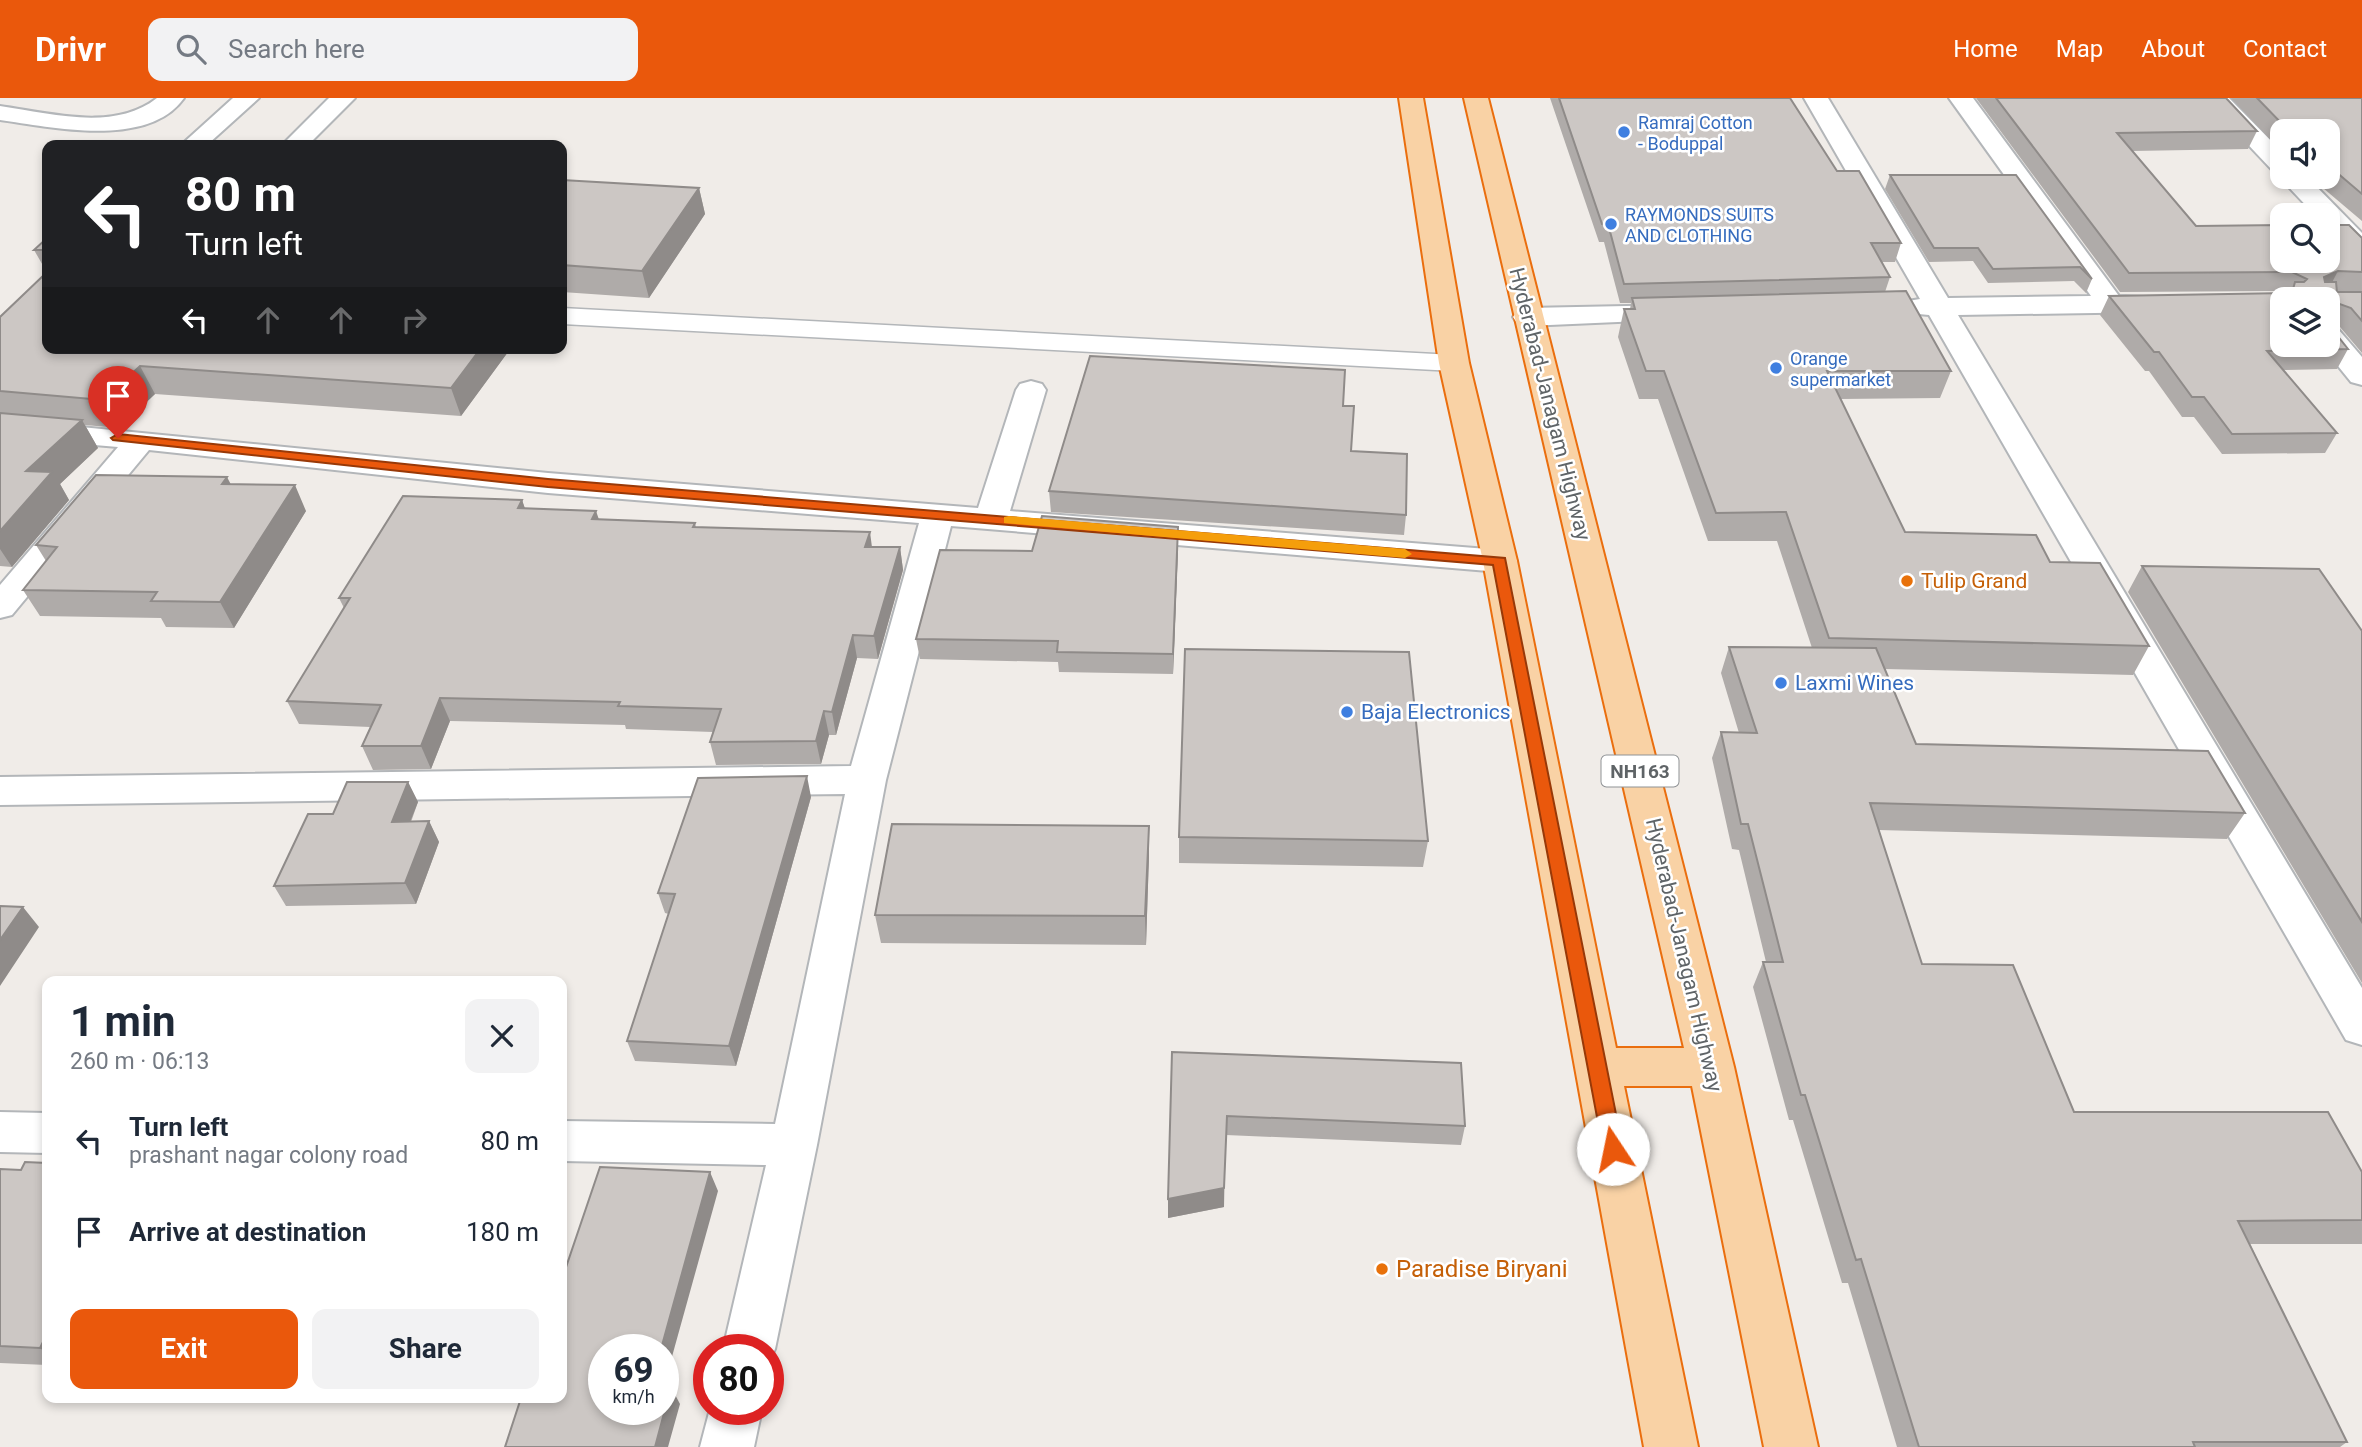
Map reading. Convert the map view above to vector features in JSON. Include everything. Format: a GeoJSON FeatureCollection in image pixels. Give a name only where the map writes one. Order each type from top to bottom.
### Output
{"type":"FeatureCollection","features":[{"type":"Feature","properties":{"kind":"highway"},"geometry":{"type":"LineString","coordinates":[[1411,98],[1454,363],[1500,561],[1671,1447]]}},
{"type":"Feature","properties":{"kind":"highway","name":"Hyderabad-Janagam Highway"},"geometry":{"type":"LineString","coordinates":[[1476,98],[1527,317],[1711,1066],[1791,1447]]}},
{"type":"Feature","properties":{"kind":"highway"},"geometry":{"type":"LineString","coordinates":[[1597,1067],[1711,1066]]}},
{"type":"Feature","properties":{"kind":"street"},"geometry":{"type":"LineString","coordinates":[[0,113],[88,123],[130,121],[164,107],[172,98]]}},
{"type":"Feature","properties":{"kind":"street"},"geometry":{"type":"LineString","coordinates":[[199,140],[247,98]]}},
{"type":"Feature","properties":{"kind":"street"},"geometry":{"type":"LineString","coordinates":[[299,140],[343,98]]}},
{"type":"Feature","properties":{"kind":"street"},"geometry":{"type":"LineString","coordinates":[[1816,98],[2362,1027]]}},
{"type":"Feature","properties":{"kind":"street"},"geometry":{"type":"LineString","coordinates":[[1961,98],[2111,304]]}},
{"type":"Feature","properties":{"kind":"street"},"geometry":{"type":"LineString","coordinates":[[2216,98],[2270,154]]}},
{"type":"Feature","properties":{"kind":"street"},"geometry":{"type":"LineString","coordinates":[[2304,189],[2362,248]]}},
{"type":"Feature","properties":{"kind":"street"},"geometry":{"type":"LineString","coordinates":[[1897,307],[2190,303]]}},
{"type":"Feature","properties":{"kind":"street"},"geometry":{"type":"LineString","coordinates":[[1527,317],[1705,312]]}},
{"type":"Feature","properties":{"kind":"street"},"geometry":{"type":"LineString","coordinates":[[2340,349],[2362,376]]}},
{"type":"Feature","properties":{"kind":"street"},"geometry":{"type":"LineString","coordinates":[[991,519],[1031,390]]}},
{"type":"Feature","properties":{"kind":"street"},"geometry":{"type":"LineString","coordinates":[[0,428],[141,440],[548,483],[1500,561]]}},
{"type":"Feature","properties":{"kind":"street"},"geometry":{"type":"LineString","coordinates":[[6,590],[141,440]]}},
{"type":"Feature","properties":{"kind":"street"},"geometry":{"type":"LineString","coordinates":[[752,1334],[794,1145],[867,780],[938,514]]}},
{"type":"Feature","properties":{"kind":"street"},"geometry":{"type":"LineString","coordinates":[[0,791],[867,780]]}},
{"type":"Feature","properties":{"kind":"street"},"geometry":{"type":"LineString","coordinates":[[0,1132],[42,1133]]}},
{"type":"Feature","properties":{"kind":"street"},"geometry":{"type":"LineString","coordinates":[[567,1141],[794,1145]]}},
{"type":"Feature","properties":{"kind":"street"},"geometry":{"type":"LineString","coordinates":[[727,1447],[732,1425]]}},
{"type":"Feature","properties":{"kind":"lane"},"geometry":{"type":"LineString","coordinates":[[567,316],[1454,363]]}},
{"type":"Feature","properties":{"kind":"building"},"geometry":{"type":"Polygon","coordinates":[[[1559,98],[1790,98],[1837,171],[1859,171],[1901,243],[1871,243],[1890,277],[1624,284],[1608,224],[1602,224],[1559,98]]]}},
{"type":"Feature","properties":{"kind":"building"},"geometry":{"type":"Polygon","coordinates":[[[1996,98],[2226,98],[2257,131],[2117,133],[2196,226],[2270,225],[2270,272],[2129,273],[1996,98]]]}},
{"type":"Feature","properties":{"kind":"building"},"geometry":{"type":"Polygon","coordinates":[[[2257,98],[2362,98],[2362,194],[2340,175],[2340,119],[2277,119],[2257,98]]]}},
{"type":"Feature","properties":{"kind":"building"},"geometry":{"type":"Polygon","coordinates":[[[1890,175],[2016,175],[2092,279],[2080,267],[1993,269],[1978,248],[1934,248],[1890,175]]]}},
{"type":"Feature","properties":{"kind":"building"},"geometry":{"type":"Polygon","coordinates":[[[567,180],[699,188],[642,271],[567,265],[567,180]]]}},
{"type":"Feature","properties":{"kind":"building"},"geometry":{"type":"Polygon","coordinates":[[[2340,225],[2349,225],[2362,238],[2362,272],[2340,271],[2340,225]]]}},
{"type":"Feature","properties":{"kind":"building"},"geometry":{"type":"Polygon","coordinates":[[[2294,273],[2333,273],[2324,277],[2325,282],[2336,282],[2336,287],[2294,287],[2295,282],[2304,282],[2307,279],[2294,273]]]}},
{"type":"Feature","properties":{"kind":"building"},"geometry":{"type":"Polygon","coordinates":[[[42,277],[42,354],[476,354],[451,388],[140,366],[103,400],[0,391],[0,317],[42,277]]]}},
{"type":"Feature","properties":{"kind":"building"},"geometry":{"type":"Polygon","coordinates":[[[1906,291],[1951,371],[1827,371],[1905,532],[2036,535],[2050,562],[2100,563],[2149,646],[1829,638],[1786,512],[1716,513],[1664,371],[1646,371],[1624,309],[1635,309],[1632,298],[1906,291]]]}},
{"type":"Feature","properties":{"kind":"building"},"geometry":{"type":"Polygon","coordinates":[[[2340,292],[2362,292],[2362,321],[2351,308],[2340,304],[2340,292]]]}},
{"type":"Feature","properties":{"kind":"building"},"geometry":{"type":"Polygon","coordinates":[[[2270,293],[2270,351],[2267,351],[2337,433],[2232,434],[2204,397],[2192,397],[2159,352],[2154,352],[2109,296],[2270,293]]]}},
{"type":"Feature","properties":{"kind":"building"},"geometry":{"type":"Polygon","coordinates":[[[2340,339],[2348,349],[2340,349],[2340,339]]]}},
{"type":"Feature","properties":{"kind":"building"},"geometry":{"type":"Polygon","coordinates":[[[1090,356],[1345,370],[1343,406],[1354,406],[1351,451],[1407,454],[1406,515],[1049,491],[1090,356]]]}},
{"type":"Feature","properties":{"kind":"building"},"geometry":{"type":"Polygon","coordinates":[[[0,413],[82,420],[26,471],[52,472],[0,531],[0,413]]]}},
{"type":"Feature","properties":{"kind":"building"},"geometry":{"type":"Polygon","coordinates":[[[96,475],[227,477],[222,484],[295,485],[220,602],[151,601],[157,592],[23,590],[57,547],[36,545],[96,475]]]}},
{"type":"Feature","properties":{"kind":"building"},"geometry":{"type":"Polygon","coordinates":[[[403,496],[522,500],[518,508],[596,511],[592,519],[695,523],[693,527],[870,532],[865,547],[900,547],[874,636],[853,635],[832,712],[824,711],[816,741],[710,742],[721,709],[618,706],[620,702],[440,698],[421,746],[362,746],[381,705],[287,701],[350,598],[339,598],[403,496]]]}},
{"type":"Feature","properties":{"kind":"building"},"geometry":{"type":"Polygon","coordinates":[[[1042,516],[1178,527],[1173,654],[1057,652],[1058,641],[916,639],[940,550],[1032,551],[1042,516]]]}},
{"type":"Feature","properties":{"kind":"building"},"geometry":{"type":"Polygon","coordinates":[[[2142,566],[2319,569],[2362,631],[2362,922],[2142,566]]]}},
{"type":"Feature","properties":{"kind":"building"},"geometry":{"type":"Polygon","coordinates":[[[1729,647],[1876,648],[1916,744],[2208,751],[2245,813],[1870,803],[1922,964],[2013,965],[2074,1112],[2328,1112],[2362,1172],[2362,1220],[2238,1221],[2347,1442],[2193,1442],[2195,1447],[1919,1447],[1861,1259],[1856,1260],[1805,1095],[1801,1095],[1763,962],[1783,962],[1748,824],[1741,824],[1721,732],[1757,733],[1729,647]]]}},
{"type":"Feature","properties":{"kind":"building"},"geometry":{"type":"Polygon","coordinates":[[[1185,649],[1409,652],[1428,841],[1179,837],[1185,649]]]}},
{"type":"Feature","properties":{"kind":"building"},"geometry":{"type":"Polygon","coordinates":[[[807,776],[729,1046],[627,1041],[675,894],[658,893],[698,778],[807,776]]]}},
{"type":"Feature","properties":{"kind":"building"},"geometry":{"type":"Polygon","coordinates":[[[347,782],[408,782],[392,822],[429,821],[405,883],[274,886],[308,814],[333,814],[347,782]]]}},
{"type":"Feature","properties":{"kind":"building"},"geometry":{"type":"Polygon","coordinates":[[[892,824],[1149,826],[1145,916],[875,915],[892,824]]]}},
{"type":"Feature","properties":{"kind":"building"},"geometry":{"type":"Polygon","coordinates":[[[0,906],[23,907],[0,940],[0,906]]]}},
{"type":"Feature","properties":{"kind":"building"},"geometry":{"type":"Polygon","coordinates":[[[1172,1052],[1461,1063],[1465,1126],[1227,1116],[1224,1188],[1168,1199],[1172,1052]]]}},
{"type":"Feature","properties":{"kind":"building"},"geometry":{"type":"Polygon","coordinates":[[[25,1162],[42,1163],[40,1348],[0,1346],[0,1169],[21,1170],[25,1162]]]}},
{"type":"Feature","properties":{"kind":"building"},"geometry":{"type":"Polygon","coordinates":[[[600,1167],[710,1172],[665,1334],[588,1334],[588,1425],[661,1425],[655,1447],[505,1447],[519,1403],[567,1403],[567,1264],[600,1167]]]}},
{"type":"Feature","properties":{"kind":"slow traffic"},"geometry":{"type":"LineString","coordinates":[[1009,520],[1405,554]]}},
{"type":"Feature","properties":{"kind":"place","name":"Ramraj Cotton - Boduppal"},"geometry":{"type":"Point","coordinates":[1624,132]}},
{"type":"Feature","properties":{"kind":"place","name":"RAYMONDS SUITS AND CLOTHING"},"geometry":{"type":"Point","coordinates":[1611,224]}},
{"type":"Feature","properties":{"kind":"place","name":"Orange supermarket"},"geometry":{"type":"Point","coordinates":[1776,368]}},
{"type":"Feature","properties":{"kind":"place","name":"Tulip Grand"},"geometry":{"type":"Point","coordinates":[1907,581]}},
{"type":"Feature","properties":{"kind":"place","name":"Laxmi Wines"},"geometry":{"type":"Point","coordinates":[1781,683]}},
{"type":"Feature","properties":{"kind":"place","name":"Baja Electronics"},"geometry":{"type":"Point","coordinates":[1347,712]}},
{"type":"Feature","properties":{"kind":"place","name":"Paradise Biryani"},"geometry":{"type":"Point","coordinates":[1382,1269]}},
{"type":"Feature","properties":{"kind":"route"},"geometry":{"type":"LineString","coordinates":[[118,438],[548,483],[1500,561],[1613,1149]]}}]}
